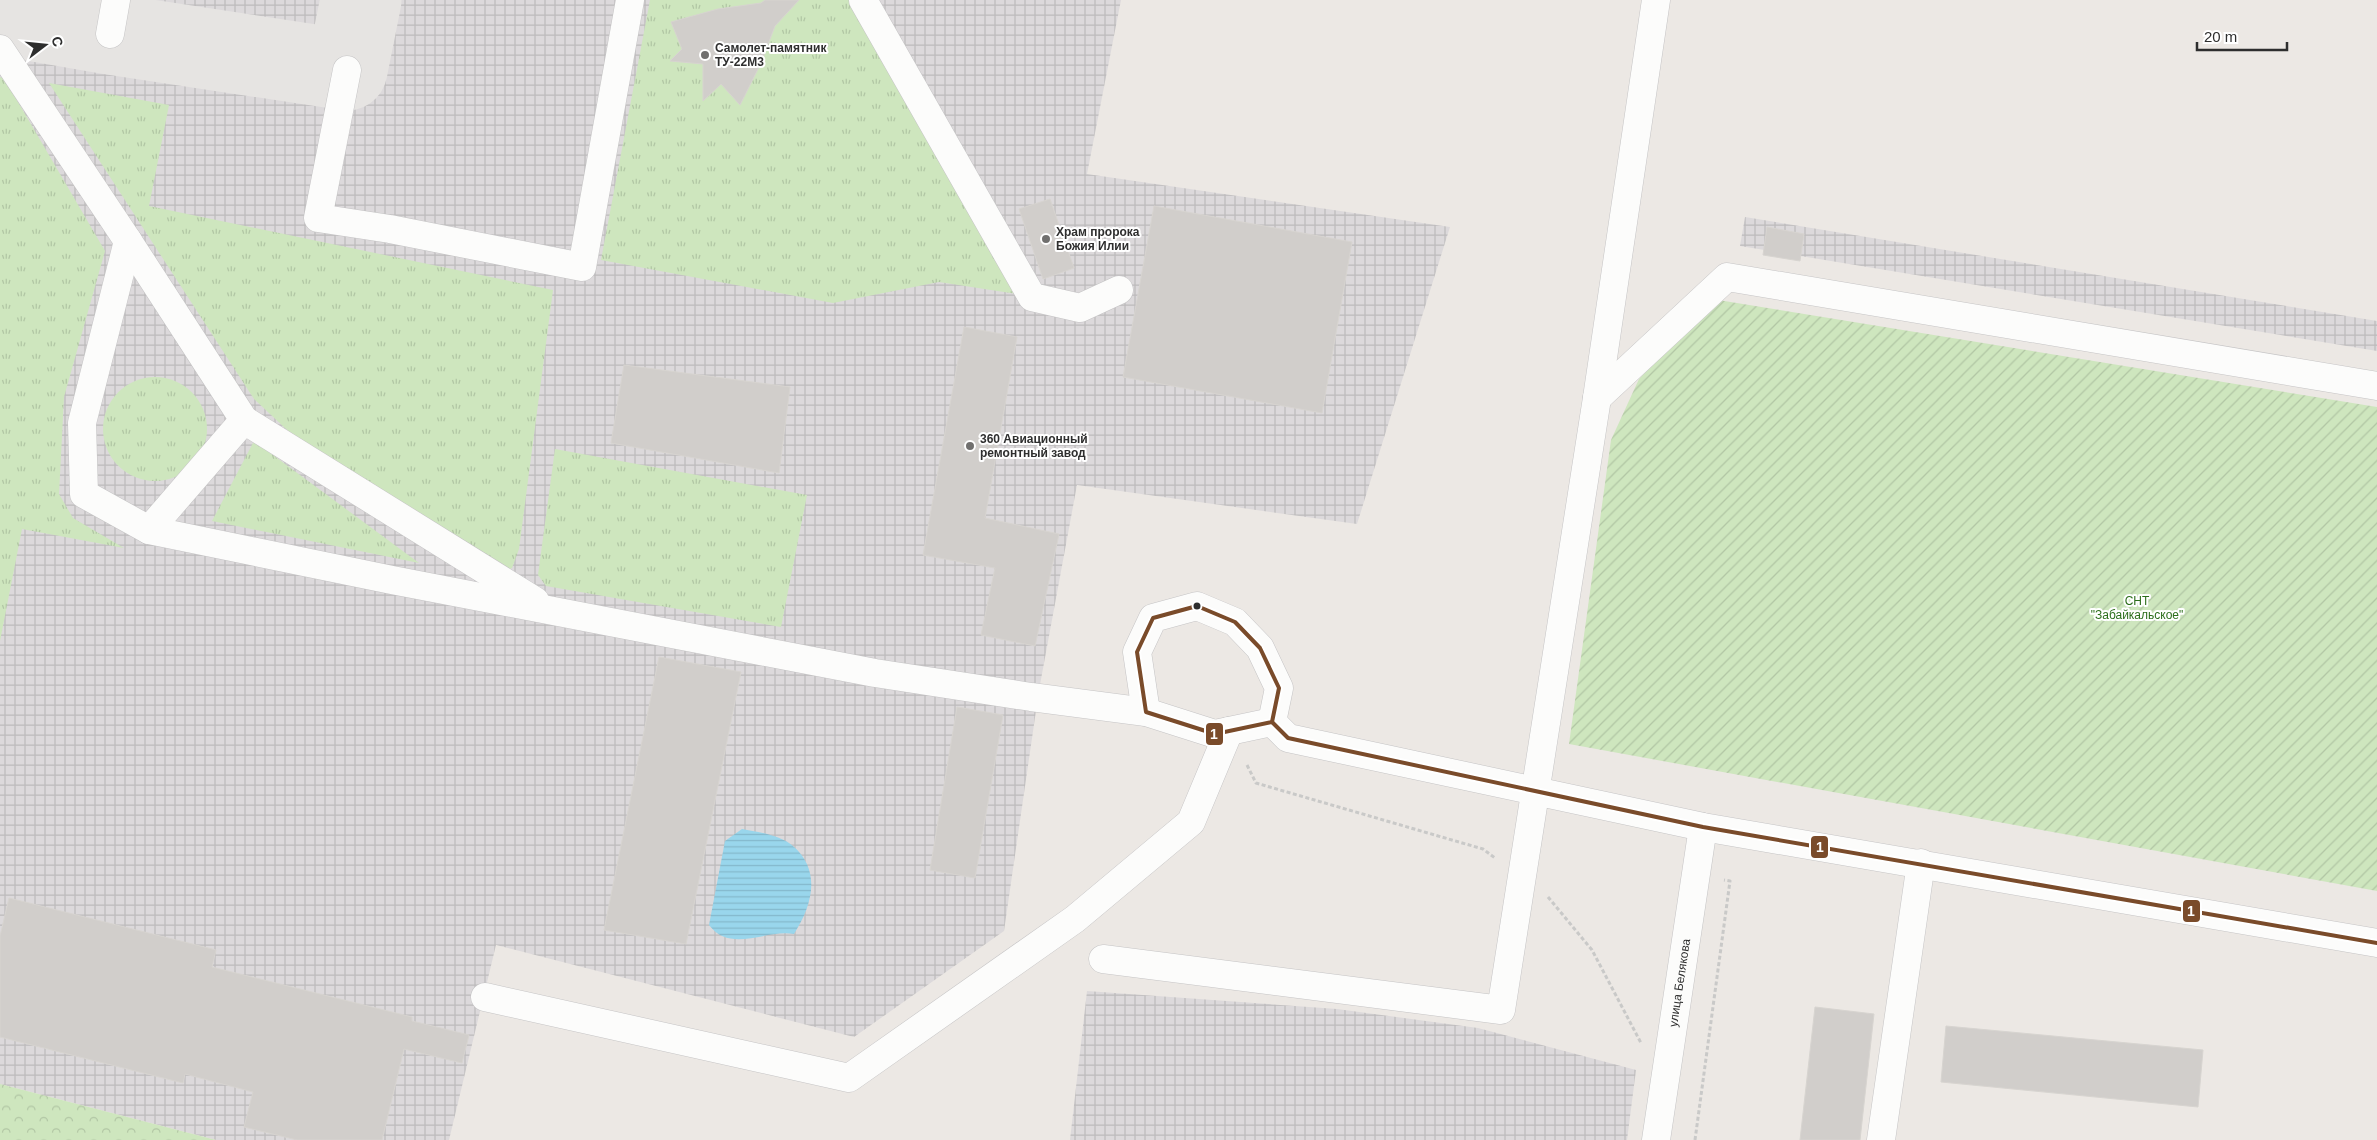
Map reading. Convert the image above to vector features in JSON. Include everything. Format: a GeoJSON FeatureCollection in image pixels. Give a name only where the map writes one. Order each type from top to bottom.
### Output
{"type":"FeatureCollection","features":[{"type":"Feature","properties":{"kind":"street"},"geometry":{"type":"LineString","coordinates":[[110,34],[116,0]]}},
{"type":"Feature","properties":{"kind":"street"},"geometry":{"type":"LineString","coordinates":[[347,70],[318,218],[390,229],[582,267],[630,0]]}},
{"type":"Feature","properties":{"kind":"street"},"geometry":{"type":"LineString","coordinates":[[864,0],[1032,297],[1080,308],[1119,290]]}},
{"type":"Feature","properties":{"kind":"street"},"geometry":{"type":"LineString","coordinates":[[1103,960],[1501,1010],[1520,876],[1536,792],[1597,398],[1656,0]]}},
{"type":"Feature","properties":{"kind":"street"},"geometry":{"type":"LineString","coordinates":[[0,49],[244,420],[550,610]]}},
{"type":"Feature","properties":{"kind":"street"},"geometry":{"type":"LineString","coordinates":[[128,241],[82,423],[84,494],[149,530],[550,610],[875,672],[1031,698],[1146,712],[1215,734],[1272,722]]}},
{"type":"Feature","properties":{"kind":"street"},"geometry":{"type":"LineString","coordinates":[[1597,398],[1727,277],[2377,386]]}},
{"type":"Feature","properties":{"kind":"street"},"geometry":{"type":"LineString","coordinates":[[149,530],[244,420]]}},
{"type":"Feature","properties":{"kind":"street"},"geometry":{"type":"LineString","coordinates":[[1146,712],[1137,652],[1152,618],[1197,606],[1235,622],[1260,648],[1279,688],[1272,722]]}},
{"type":"Feature","properties":{"kind":"street"},"geometry":{"type":"LineString","coordinates":[[1272,722],[1288,738],[1703,827],[2377,943]]}},
{"type":"Feature","properties":{"kind":"street"},"geometry":{"type":"LineString","coordinates":[[485,997],[849,1078],[1075,919],[1191,822],[1229,731]]}},
{"type":"Feature","properties":{"kind":"street","name":"улица Белякова"},"geometry":{"type":"LineString","coordinates":[[1656,1140],[1703,827]]}},
{"type":"Feature","properties":{"kind":"street"},"geometry":{"type":"LineString","coordinates":[[1881,1140],[1921,863]]}},
{"type":"Feature","properties":{"kind":"path"},"geometry":{"type":"LineString","coordinates":[[1229,731],[1256,783],[1484,849],[1520,876],[1550,899],[1592,950],[1642,1045]]}},
{"type":"Feature","properties":{"kind":"path"},"geometry":{"type":"LineString","coordinates":[[1695,1140],[1730,881],[1696,875]]}},
{"type":"Feature","properties":{"kind":"shaded area"},"geometry":{"type":"Polygon","coordinates":[[[0,0],[1121,0],[1087,174],[1450,227],[1357,524],[1077,485],[1039,690],[1004,931],[854,1037],[496,945],[449,1140],[216,1140],[0,1084],[0,0]]]}},
{"type":"Feature","properties":{"kind":"shaded area"},"geometry":{"type":"Polygon","coordinates":[[[1745,217],[2377,321],[2377,351],[1740,246],[1745,217]]]}},
{"type":"Feature","properties":{"kind":"shaded area"},"geometry":{"type":"Polygon","coordinates":[[[1087,991],[1337,1009],[1478,1028],[1636,1070],[1627,1140],[1070,1140],[1087,991]]]}},
{"type":"Feature","properties":{"kind":"green space"},"geometry":{"type":"Polygon","coordinates":[[[650,0],[852,0],[1017,294],[939,282],[833,303],[601,260],[650,0]]]}},
{"type":"Feature","properties":{"kind":"green space"},"geometry":{"type":"Polygon","coordinates":[[[0,77],[4,78],[105,251],[64,397],[59,494],[73,518],[124,548],[22,529],[0,641],[0,77]]]}},
{"type":"Feature","properties":{"kind":"green space"},"geometry":{"type":"Polygon","coordinates":[[[49,83],[169,105],[149,206],[553,290],[519,549],[512,568],[488,579],[461,570],[286,429],[254,399],[49,83]]]}},
{"type":"Feature","properties":{"kind":"green space","name":"СНТ \"Забайкальское\""},"geometry":{"type":"Polygon","coordinates":[[[1712,299],[2377,407],[2377,891],[1569,744],[1611,440],[1639,379],[1712,299]]]}},
{"type":"Feature","properties":{"kind":"green space"},"geometry":{"type":"Polygon","coordinates":[[[155,377],[175,381],[184,385],[192,392],[199,400],[203,409],[207,429],[203,449],[199,458],[192,466],[184,473],[175,477],[155,481],[135,477],[126,473],[118,466],[111,458],[107,449],[103,429],[107,409],[111,400],[118,392],[126,385],[135,381],[155,377]]]}},
{"type":"Feature","properties":{"kind":"green space"},"geometry":{"type":"Polygon","coordinates":[[[254,441],[419,563],[212,521],[254,441]]]}},
{"type":"Feature","properties":{"kind":"green space"},"geometry":{"type":"Polygon","coordinates":[[[555,449],[807,495],[781,627],[546,586],[538,575],[555,449]]]}},
{"type":"Feature","properties":{"kind":"green space"},"geometry":{"type":"Polygon","coordinates":[[[0,1084],[216,1140],[0,1140],[0,1084]]]}},
{"type":"Feature","properties":{"kind":"water"},"geometry":{"type":"Polygon","coordinates":[[[742,829],[769,834],[788,842],[802,856],[808,866],[811,877],[809,900],[806,912],[794,934],[783,933],[749,939],[727,938],[718,934],[709,925],[725,841],[742,829]]]}},
{"type":"Feature","properties":{"kind":"building","name":"Самолет-памятник ТУ-22М3"},"geometry":{"type":"Polygon","coordinates":[[[765,0],[799,0],[775,26],[761,63],[740,105],[721,84],[703,101],[703,64],[670,61],[682,49],[671,22],[718,9],[761,3],[765,0]]]}},
{"type":"Feature","properties":{"kind":"building","name":"Храм пророка Божия Илии"},"geometry":{"type":"Polygon","coordinates":[[[1050,199],[1074,268],[1043,279],[1019,209],[1050,199]]]}},
{"type":"Feature","properties":{"kind":"building"},"geometry":{"type":"Polygon","coordinates":[[[1154,206],[1352,242],[1322,413],[1123,377],[1154,206]]]}},
{"type":"Feature","properties":{"kind":"building"},"geometry":{"type":"Polygon","coordinates":[[[1767,227],[1804,234],[1800,261],[1763,255],[1767,227]]]}},
{"type":"Feature","properties":{"kind":"building","name":"360 Авиационный ремонтный завод"},"geometry":{"type":"Polygon","coordinates":[[[964,327],[1017,337],[985,518],[1059,534],[1035,646],[981,635],[995,568],[923,555],[964,327]]]}},
{"type":"Feature","properties":{"kind":"building"},"geometry":{"type":"Polygon","coordinates":[[[624,365],[790,387],[779,473],[611,443],[624,365]]]}},
{"type":"Feature","properties":{"kind":"building"},"geometry":{"type":"Polygon","coordinates":[[[659,657],[741,672],[686,944],[604,930],[659,657]]]}},
{"type":"Feature","properties":{"kind":"building"},"geometry":{"type":"Polygon","coordinates":[[[957,707],[1003,715],[975,878],[930,870],[957,707]]]}},
{"type":"Feature","properties":{"kind":"building"},"geometry":{"type":"Polygon","coordinates":[[[9,898],[216,950],[212,967],[412,1017],[412,1021],[469,1035],[462,1063],[404,1049],[382,1140],[297,1140],[244,1127],[253,1092],[185,1074],[183,1083],[0,1037],[0,936],[9,898]]]}},
{"type":"Feature","properties":{"kind":"building"},"geometry":{"type":"Polygon","coordinates":[[[1815,1007],[1874,1014],[1860,1140],[1800,1140],[1815,1007]]]}},
{"type":"Feature","properties":{"kind":"building"},"geometry":{"type":"Polygon","coordinates":[[[1946,1026],[2203,1050],[2198,1107],[1941,1082],[1946,1026]]]}},
{"type":"Feature","properties":{"kind":"taxiway"},"geometry":{"type":"LineString","coordinates":[[0,15],[110,34],[347,70],[361,0]]}},
{"type":"Feature","properties":{"kind":"transit line","name":"1"},"geometry":{"type":"LineString","coordinates":[[1197,606],[1235,622],[1260,648],[1279,688],[1272,722],[1215,734],[1146,712],[1137,652],[1153,618],[1197,606]]}},
{"type":"Feature","properties":{"kind":"transit line","name":"1"},"geometry":{"type":"LineString","coordinates":[[1272,722],[1288,738],[1703,827],[2377,943]]}},
{"type":"Feature","properties":{"kind":"place","name":"Самолет-памятник ТУ-22М3"},"geometry":{"type":"Point","coordinates":[705,55]}},
{"type":"Feature","properties":{"kind":"place","name":"Храм пророка Божия Илии"},"geometry":{"type":"Point","coordinates":[1046,239]}},
{"type":"Feature","properties":{"kind":"place","name":"360 Авиационный ремонтный завод"},"geometry":{"type":"Point","coordinates":[970,446]}}]}
